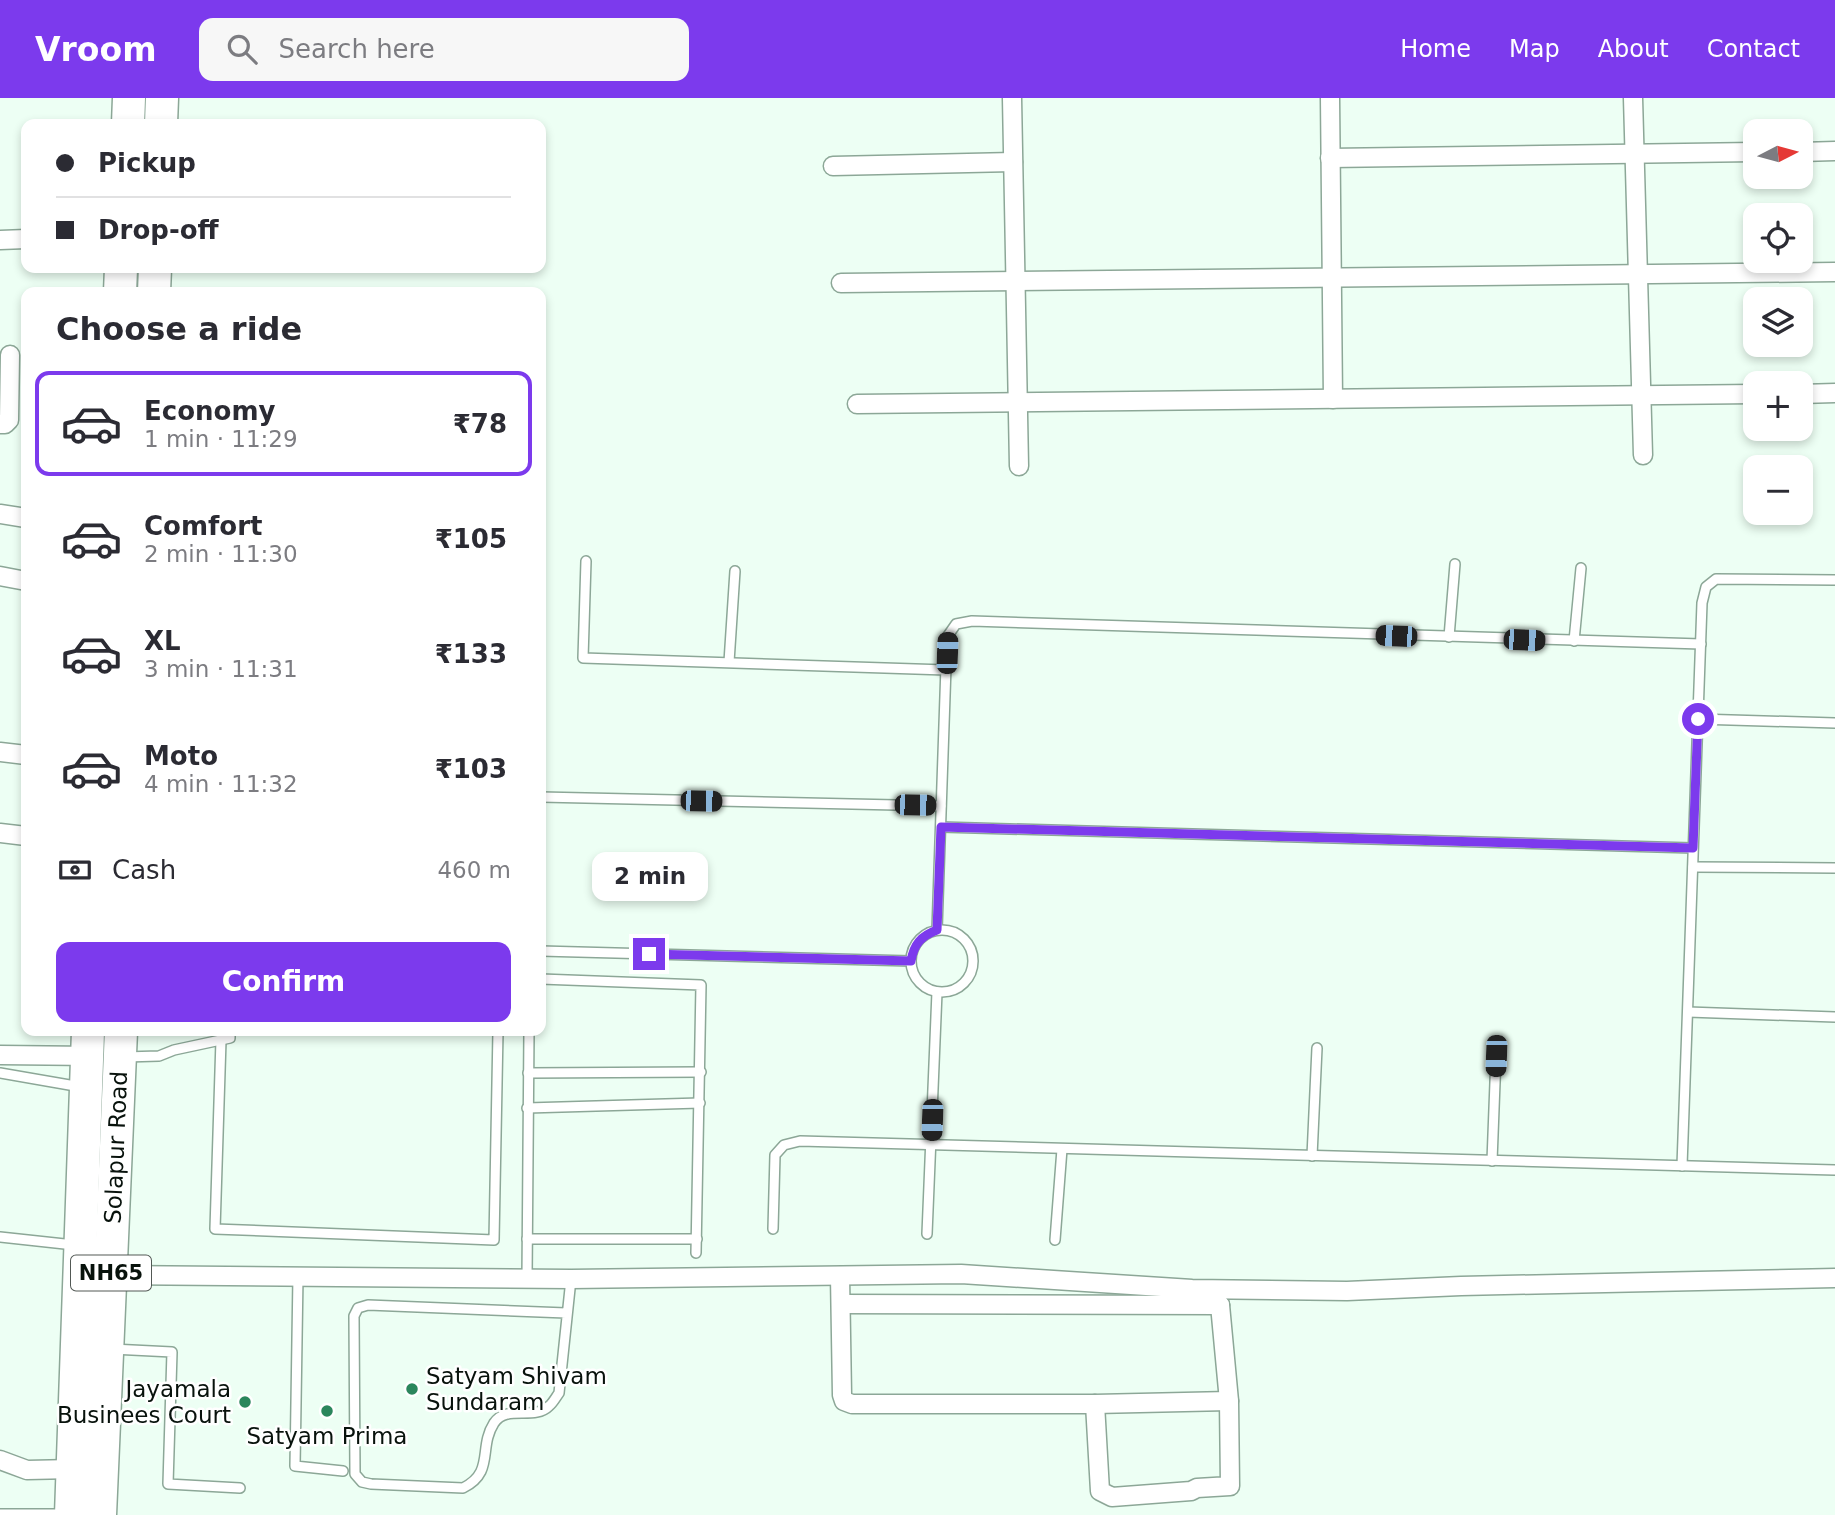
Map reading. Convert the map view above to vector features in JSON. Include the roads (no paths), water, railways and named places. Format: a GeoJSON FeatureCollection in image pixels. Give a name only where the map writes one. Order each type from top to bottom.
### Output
{"type":"FeatureCollection","features":[{"type":"Feature","properties":{"kind":"highway"},"geometry":{"type":"LineString","coordinates":[[128,119],[129,98]]}},
{"type":"Feature","properties":{"kind":"highway"},"geometry":{"type":"LineString","coordinates":[[161,119],[162,98]]}},
{"type":"Feature","properties":{"kind":"highway","name":"Solapur Road"},"geometry":{"type":"LineString","coordinates":[[80,1515],[73,1469],[88,1043]]}},
{"type":"Feature","properties":{"kind":"highway","name":"Solapur Road"},"geometry":{"type":"LineString","coordinates":[[80,1515],[107,1348],[120,1044]]}},
{"type":"Feature","properties":{"kind":"street"},"geometry":{"type":"LineString","coordinates":[[1012,98],[1020,466]]}},
{"type":"Feature","properties":{"kind":"street"},"geometry":{"type":"LineString","coordinates":[[1330,98],[1333,399]]}},
{"type":"Feature","properties":{"kind":"street"},"geometry":{"type":"LineString","coordinates":[[1633,98],[1643,455]]}},
{"type":"Feature","properties":{"kind":"street"},"geometry":{"type":"LineString","coordinates":[[1813,152],[1835,151]]}},
{"type":"Feature","properties":{"kind":"street"},"geometry":{"type":"LineString","coordinates":[[1330,158],[1743,152]]}},
{"type":"Feature","properties":{"kind":"street"},"geometry":{"type":"LineString","coordinates":[[834,166],[1013,162]]}},
{"type":"Feature","properties":{"kind":"street"},"geometry":{"type":"LineString","coordinates":[[0,240],[21,239]]}},
{"type":"Feature","properties":{"kind":"street"},"geometry":{"type":"LineString","coordinates":[[841,283],[1835,272]]}},
{"type":"Feature","properties":{"kind":"street"},"geometry":{"type":"LineString","coordinates":[[0,424],[5,424],[9,419],[12,355]]}},
{"type":"Feature","properties":{"kind":"street"},"geometry":{"type":"LineString","coordinates":[[1813,394],[1835,393]]}},
{"type":"Feature","properties":{"kind":"street"},"geometry":{"type":"LineString","coordinates":[[857,404],[1743,394]]}},
{"type":"Feature","properties":{"kind":"street"},"geometry":{"type":"LineString","coordinates":[[0,514],[21,517]]}},
{"type":"Feature","properties":{"kind":"street"},"geometry":{"type":"LineString","coordinates":[[0,576],[21,580]]}},
{"type":"Feature","properties":{"kind":"street"},"geometry":{"type":"LineString","coordinates":[[0,752],[21,754]]}},
{"type":"Feature","properties":{"kind":"street"},"geometry":{"type":"LineString","coordinates":[[0,833],[21,835]]}},
{"type":"Feature","properties":{"kind":"street"},"geometry":{"type":"LineString","coordinates":[[0,1055],[88,1043],[120,1044]]}},
{"type":"Feature","properties":{"kind":"street"},"geometry":{"type":"LineString","coordinates":[[111,1275],[571,1279],[961,1273],[1192,1289],[1347,1291],[1835,1278]]}},
{"type":"Feature","properties":{"kind":"street"},"geometry":{"type":"LineString","coordinates":[[840,1276],[844,1401],[865,1404],[1230,1401]]}},
{"type":"Feature","properties":{"kind":"street"},"geometry":{"type":"LineString","coordinates":[[1192,1289],[1220,1306]]}},
{"type":"Feature","properties":{"kind":"street"},"geometry":{"type":"LineString","coordinates":[[841,1304],[1220,1306]]}},
{"type":"Feature","properties":{"kind":"street"},"geometry":{"type":"LineString","coordinates":[[1095,1404],[1100,1491],[1111,1497],[1230,1486],[1230,1401],[1220,1306]]}},
{"type":"Feature","properties":{"kind":"street"},"geometry":{"type":"LineString","coordinates":[[0,1460],[27,1470],[73,1469]]}},
{"type":"Feature","properties":{"kind":"lane"},"geometry":{"type":"LineString","coordinates":[[586,561],[583,658],[946,670]]}},
{"type":"Feature","properties":{"kind":"lane"},"geometry":{"type":"LineString","coordinates":[[1449,637],[1455,564]]}},
{"type":"Feature","properties":{"kind":"lane"},"geometry":{"type":"LineString","coordinates":[[1574,641],[1581,568]]}},
{"type":"Feature","properties":{"kind":"lane"},"geometry":{"type":"LineString","coordinates":[[729,662],[735,571]]}},
{"type":"Feature","properties":{"kind":"lane"},"geometry":{"type":"LineString","coordinates":[[1682,1166],[1702,603],[1706,587],[1716,579],[1835,580]]}},
{"type":"Feature","properties":{"kind":"lane"},"geometry":{"type":"LineString","coordinates":[[937,930],[947,637],[956,624],[972,621],[1701,644]]}},
{"type":"Feature","properties":{"kind":"lane"},"geometry":{"type":"LineString","coordinates":[[1698,719],[1835,723]]}},
{"type":"Feature","properties":{"kind":"lane"},"geometry":{"type":"LineString","coordinates":[[546,797],[941,806]]}},
{"type":"Feature","properties":{"kind":"lane"},"geometry":{"type":"LineString","coordinates":[[941,827],[1693,848]]}},
{"type":"Feature","properties":{"kind":"lane"},"geometry":{"type":"LineString","coordinates":[[1693,867],[1835,868]]}},
{"type":"Feature","properties":{"kind":"lane"},"geometry":{"type":"LineString","coordinates":[[937,930],[958,933],[967,940],[974,961],[967,981],[948,992],[927,988],[913,972],[911,961],[918,941],[937,930]]}},
{"type":"Feature","properties":{"kind":"lane"},"geometry":{"type":"LineString","coordinates":[[546,951],[911,961]]}},
{"type":"Feature","properties":{"kind":"lane"},"geometry":{"type":"LineString","coordinates":[[546,979],[701,985],[696,1253]]}},
{"type":"Feature","properties":{"kind":"lane"},"geometry":{"type":"LineString","coordinates":[[927,1234],[937,992]]}},
{"type":"Feature","properties":{"kind":"lane"},"geometry":{"type":"LineString","coordinates":[[1688,1012],[1835,1017]]}},
{"type":"Feature","properties":{"kind":"lane"},"geometry":{"type":"LineString","coordinates":[[120,1044],[159,1056],[230,1036]]}},
{"type":"Feature","properties":{"kind":"lane"},"geometry":{"type":"LineString","coordinates":[[221,1040],[215,1229],[494,1240],[498,1036]]}},
{"type":"Feature","properties":{"kind":"lane"},"geometry":{"type":"LineString","coordinates":[[527,1278],[529,1036]]}},
{"type":"Feature","properties":{"kind":"lane"},"geometry":{"type":"LineString","coordinates":[[1312,1156],[1317,1048]]}},
{"type":"Feature","properties":{"kind":"lane"},"geometry":{"type":"LineString","coordinates":[[1492,1161],[1496,1056]]}},
{"type":"Feature","properties":{"kind":"lane"},"geometry":{"type":"LineString","coordinates":[[528,1073],[701,1072]]}},
{"type":"Feature","properties":{"kind":"lane"},"geometry":{"type":"LineString","coordinates":[[0,1073],[86,1088]]}},
{"type":"Feature","properties":{"kind":"lane"},"geometry":{"type":"LineString","coordinates":[[527,1108],[700,1103]]}},
{"type":"Feature","properties":{"kind":"lane"},"geometry":{"type":"LineString","coordinates":[[773,1229],[775,1155],[784,1144],[800,1141],[1835,1170]]}},
{"type":"Feature","properties":{"kind":"lane"},"geometry":{"type":"LineString","coordinates":[[1055,1240],[1062,1149]]}},
{"type":"Feature","properties":{"kind":"lane"},"geometry":{"type":"LineString","coordinates":[[0,1237],[79,1246]]}},
{"type":"Feature","properties":{"kind":"lane"},"geometry":{"type":"LineString","coordinates":[[527,1239],[697,1239]]}},
{"type":"Feature","properties":{"kind":"lane"},"geometry":{"type":"LineString","coordinates":[[298,1276],[295,1466],[343,1471]]}},
{"type":"Feature","properties":{"kind":"lane"},"geometry":{"type":"LineString","coordinates":[[566,1313],[368,1305],[358,1308],[354,1316],[355,1474],[362,1482],[371,1484],[463,1489],[475,1482],[484,1467],[488,1438],[495,1421],[508,1413],[536,1413],[549,1407],[559,1392],[571,1279]]}},
{"type":"Feature","properties":{"kind":"lane"},"geometry":{"type":"LineString","coordinates":[[107,1348],[172,1352],[167,1484],[240,1488]]}},
{"type":"Feature","properties":{"kind":"lane"},"geometry":{"type":"LineString","coordinates":[[0,1514],[80,1515]]}},
{"type":"Feature","properties":{"kind":"place","name":"Satyam Shivam Sundaram"},"geometry":{"type":"Point","coordinates":[412,1389]}},
{"type":"Feature","properties":{"kind":"place","name":"Jayamala Businees Court"},"geometry":{"type":"Point","coordinates":[245,1402]}},
{"type":"Feature","properties":{"kind":"place","name":"Satyam Prima"},"geometry":{"type":"Point","coordinates":[327,1411]}}]}
